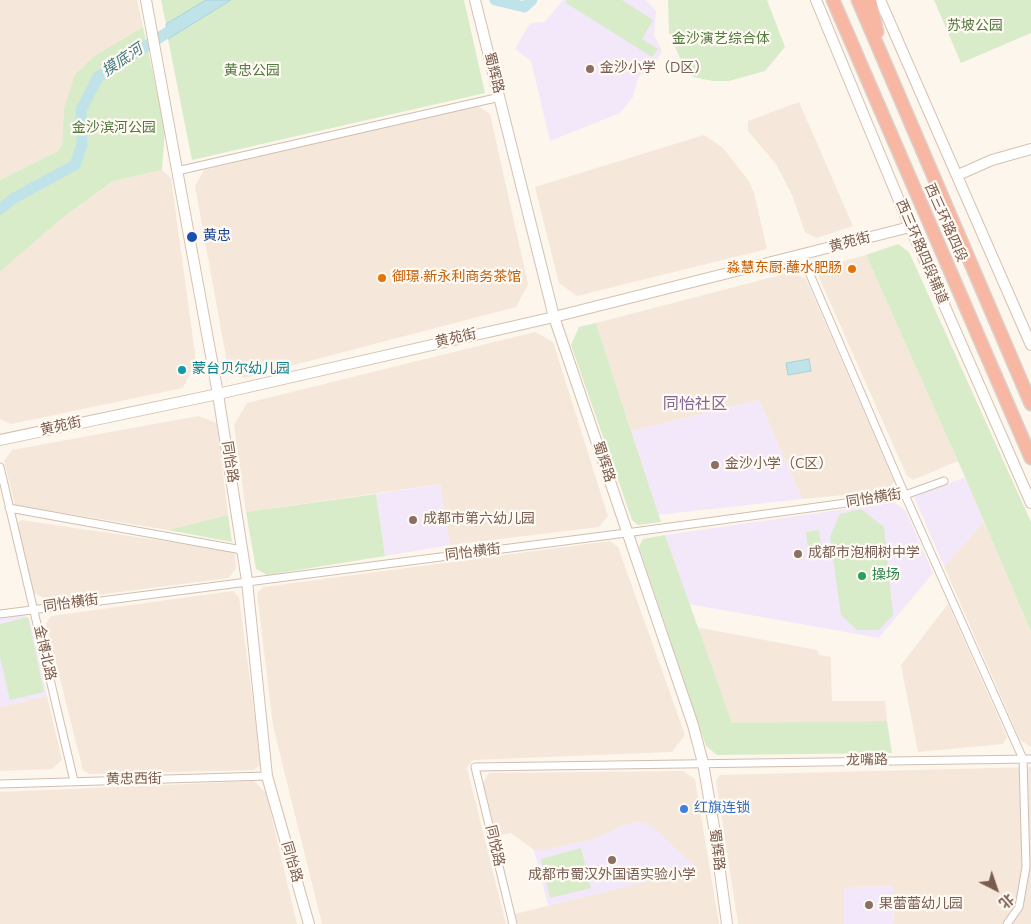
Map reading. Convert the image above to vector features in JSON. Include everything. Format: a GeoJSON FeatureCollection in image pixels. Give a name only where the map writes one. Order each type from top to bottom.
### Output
{"type":"FeatureCollection","features":[{"type":"Feature","properties":{"kind":"highway","name":"西三环路四段"},"geometry":{"type":"LineString","coordinates":[[833,0],[1031,458]]}},
{"type":"Feature","properties":{"kind":"highway","name":"西三环路四段"},"geometry":{"type":"LineString","coordinates":[[858,0],[1031,404]]}},
{"type":"Feature","properties":{"kind":"highway"},"geometry":{"type":"LineString","coordinates":[[870,0],[885,66]]}},
{"type":"Feature","properties":{"kind":"street","name":"同怡路"},"geometry":{"type":"LineString","coordinates":[[146,0],[218,394],[247,581],[267,776],[308,924]]}},
{"type":"Feature","properties":{"kind":"street","name":"西三环路四段辅道"},"geometry":{"type":"LineString","coordinates":[[816,0],[910,227],[1031,503]]}},
{"type":"Feature","properties":{"kind":"street"},"geometry":{"type":"LineString","coordinates":[[880,0],[1031,345]]}},
{"type":"Feature","properties":{"kind":"street","name":"蜀辉路"},"geometry":{"type":"LineString","coordinates":[[475,1],[554,317],[626,534],[693,725],[703,763],[726,924]]}},
{"type":"Feature","properties":{"kind":"street"},"geometry":{"type":"LineString","coordinates":[[177,171],[500,98]]}},
{"type":"Feature","properties":{"kind":"street"},"geometry":{"type":"LineString","coordinates":[[958,175],[992,160],[1031,149]]}},
{"type":"Feature","properties":{"kind":"street","name":"黄苑街"},"geometry":{"type":"LineString","coordinates":[[0,440],[218,394],[554,317],[802,256],[910,227]]}},
{"type":"Feature","properties":{"kind":"street"},"geometry":{"type":"LineString","coordinates":[[802,256],[905,495],[1027,759],[1026,867],[1019,907],[1007,924]]}},
{"type":"Feature","properties":{"kind":"street","name":"金博北路"},"geometry":{"type":"LineString","coordinates":[[0,467],[74,781]]}},
{"type":"Feature","properties":{"kind":"street","name":"同怡横街"},"geometry":{"type":"LineString","coordinates":[[0,614],[626,534],[905,495],[944,481]]}},
{"type":"Feature","properties":{"kind":"street"},"geometry":{"type":"LineString","coordinates":[[10,508],[242,550]]}},
{"type":"Feature","properties":{"kind":"street","name":"龙嘴路"},"geometry":{"type":"LineString","coordinates":[[475,767],[1027,759]]}},
{"type":"Feature","properties":{"kind":"street","name":"同悦路"},"geometry":{"type":"LineString","coordinates":[[475,767],[512,924]]}},
{"type":"Feature","properties":{"kind":"street","name":"黄忠西街"},"geometry":{"type":"LineString","coordinates":[[0,784],[267,776]]}},
{"type":"Feature","properties":{"kind":"shaded area"},"geometry":{"type":"Polygon","coordinates":[[[0,0],[137,0],[143,27],[94,56],[64,108],[62,145],[58,151],[0,180],[0,0]]]}},
{"type":"Feature","properties":{"kind":"shaded area","name":"金沙小学（D区）"},"geometry":{"type":"Polygon","coordinates":[[[563,0],[646,0],[656,11],[654,35],[662,51],[656,61],[638,78],[633,97],[620,113],[550,141],[531,61],[515,49],[530,23],[545,22],[563,0]]]}},
{"type":"Feature","properties":{"kind":"shaded area"},"geometry":{"type":"Polygon","coordinates":[[[799,102],[853,226],[817,238],[805,232],[792,195],[776,164],[748,131],[748,121],[799,102]]]}},
{"type":"Feature","properties":{"kind":"shaded area"},"geometry":{"type":"Polygon","coordinates":[[[477,105],[490,114],[528,284],[516,307],[244,378],[228,368],[195,186],[204,170],[477,105]]]}},
{"type":"Feature","properties":{"kind":"shaded area"},"geometry":{"type":"Polygon","coordinates":[[[704,135],[722,147],[749,181],[754,193],[767,249],[577,296],[559,283],[535,187],[704,135]]]}},
{"type":"Feature","properties":{"kind":"shaded area"},"geometry":{"type":"Polygon","coordinates":[[[162,170],[171,178],[196,361],[183,388],[11,424],[0,419],[0,272],[61,219],[113,181],[162,170]]]}},
{"type":"Feature","properties":{"kind":"shaded area"},"geometry":{"type":"Polygon","coordinates":[[[866,255],[958,461],[913,480],[907,476],[818,275],[820,267],[866,255]]]}},
{"type":"Feature","properties":{"kind":"shaded area"},"geometry":{"type":"Polygon","coordinates":[[[792,272],[806,279],[894,481],[888,491],[802,499],[759,400],[631,431],[596,323],[792,272]]]}},
{"type":"Feature","properties":{"kind":"shaded area"},"geometry":{"type":"Polygon","coordinates":[[[535,332],[553,342],[608,516],[599,527],[450,545],[440,484],[246,512],[234,425],[247,403],[535,332]]]}},
{"type":"Feature","properties":{"kind":"shaded area","name":"金沙小学（C区）"},"geometry":{"type":"Polygon","coordinates":[[[759,400],[802,499],[658,515],[631,431],[759,400]]]}},
{"type":"Feature","properties":{"kind":"shaded area"},"geometry":{"type":"Polygon","coordinates":[[[198,416],[217,423],[228,515],[168,530],[15,505],[4,461],[12,450],[198,416]]]}},
{"type":"Feature","properties":{"kind":"shaded area"},"geometry":{"type":"Polygon","coordinates":[[[965,477],[984,522],[944,566],[914,497],[965,477]]]}},
{"type":"Feature","properties":{"kind":"shaded area","name":"成都市第六幼儿园"},"geometry":{"type":"Polygon","coordinates":[[[440,484],[450,545],[385,556],[376,494],[440,484]]]}},
{"type":"Feature","properties":{"kind":"shaded area","name":"成都市泡桐树中学"},"geometry":{"type":"Polygon","coordinates":[[[894,502],[906,511],[933,573],[879,638],[689,604],[665,535],[894,502]]]}},
{"type":"Feature","properties":{"kind":"shaded area"},"geometry":{"type":"Polygon","coordinates":[[[21,520],[231,551],[235,555],[236,568],[229,578],[50,601],[34,593],[17,524],[21,520]]]}},
{"type":"Feature","properties":{"kind":"shaded area"},"geometry":{"type":"Polygon","coordinates":[[[984,522],[1031,632],[1031,747],[1020,740],[944,566],[984,522]]]}},
{"type":"Feature","properties":{"kind":"shaded area"},"geometry":{"type":"Polygon","coordinates":[[[610,541],[618,547],[685,735],[672,752],[473,760],[467,768],[506,924],[322,924],[273,726],[257,593],[263,587],[610,541]]]}},
{"type":"Feature","properties":{"kind":"shaded area"},"geometry":{"type":"Polygon","coordinates":[[[233,591],[239,597],[261,764],[254,770],[89,774],[83,770],[46,624],[51,616],[233,591]]]}},
{"type":"Feature","properties":{"kind":"shaded area"},"geometry":{"type":"Polygon","coordinates":[[[948,604],[1007,737],[1003,744],[918,752],[901,665],[948,604]]]}},
{"type":"Feature","properties":{"kind":"shaded area"},"geometry":{"type":"Polygon","coordinates":[[[23,615],[30,619],[47,696],[0,707],[0,618],[23,615]]]}},
{"type":"Feature","properties":{"kind":"shaded area"},"geometry":{"type":"Polygon","coordinates":[[[701,628],[817,650],[819,655],[831,657],[832,701],[885,701],[887,721],[732,724],[698,629],[701,628]]]}},
{"type":"Feature","properties":{"kind":"shaded area"},"geometry":{"type":"Polygon","coordinates":[[[47,696],[62,760],[52,769],[0,771],[0,707],[47,696]]]}},
{"type":"Feature","properties":{"kind":"shaded area"},"geometry":{"type":"Polygon","coordinates":[[[1031,767],[1031,924],[894,924],[893,886],[844,887],[844,924],[738,924],[716,780],[720,775],[1031,767]]]}},
{"type":"Feature","properties":{"kind":"shaded area"},"geometry":{"type":"Polygon","coordinates":[[[683,771],[695,779],[719,924],[518,924],[515,914],[697,869],[646,823],[636,822],[622,826],[594,839],[546,850],[534,850],[511,833],[497,836],[483,783],[489,773],[683,771]]]}},
{"type":"Feature","properties":{"kind":"shaded area"},"geometry":{"type":"Polygon","coordinates":[[[254,781],[266,793],[297,924],[0,924],[0,792],[254,781]]]}},
{"type":"Feature","properties":{"kind":"shaded area","name":"成都市蜀汉外国语实验小学"},"geometry":{"type":"Polygon","coordinates":[[[636,822],[646,823],[653,827],[698,869],[548,906],[534,850],[546,850],[594,839],[622,826],[636,822]]]}},
{"type":"Feature","properties":{"kind":"shaded area","name":"果蕾蕾幼儿园"},"geometry":{"type":"Polygon","coordinates":[[[893,886],[894,924],[844,924],[844,887],[893,886]]]}},
{"type":"Feature","properties":{"kind":"green space"},"geometry":{"type":"Polygon","coordinates":[[[161,0],[206,0],[166,24],[161,0]]]}},
{"type":"Feature","properties":{"kind":"green space","name":"黄忠公园"},"geometry":{"type":"Polygon","coordinates":[[[231,0],[464,0],[485,93],[192,160],[168,39],[231,0]]]}},
{"type":"Feature","properties":{"kind":"green space"},"geometry":{"type":"Polygon","coordinates":[[[567,0],[622,0],[653,20],[642,39],[658,49],[652,57],[566,3],[567,0]]]}},
{"type":"Feature","properties":{"kind":"green space","name":"金沙演艺综合体"},"geometry":{"type":"Polygon","coordinates":[[[668,0],[767,0],[785,47],[765,71],[729,81],[712,81],[694,77],[686,72],[669,33],[668,0]]]}},
{"type":"Feature","properties":{"kind":"green space","name":"苏坡公园"},"geometry":{"type":"Polygon","coordinates":[[[934,0],[1031,0],[1031,33],[961,63],[934,0]]]}},
{"type":"Feature","properties":{"kind":"green space","name":"金沙滨河公园"},"geometry":{"type":"Polygon","coordinates":[[[143,27],[165,129],[162,170],[113,181],[61,219],[0,272],[0,180],[58,151],[62,145],[64,108],[75,75],[94,56],[143,27]]]}},
{"type":"Feature","properties":{"kind":"green space"},"geometry":{"type":"Polygon","coordinates":[[[898,244],[909,252],[1031,522],[1031,632],[965,477],[866,255],[898,244]]]}},
{"type":"Feature","properties":{"kind":"green space"},"geometry":{"type":"Polygon","coordinates":[[[596,323],[661,522],[638,525],[632,520],[571,345],[579,327],[596,323]]]}},
{"type":"Feature","properties":{"kind":"green space"},"geometry":{"type":"Polygon","coordinates":[[[376,494],[385,556],[267,575],[256,569],[246,512],[376,494]]]}},
{"type":"Feature","properties":{"kind":"green space","name":"操场"},"geometry":{"type":"Polygon","coordinates":[[[861,509],[884,527],[893,615],[879,630],[857,630],[841,615],[830,537],[840,514],[861,509]]]}},
{"type":"Feature","properties":{"kind":"green space"},"geometry":{"type":"Polygon","coordinates":[[[228,515],[232,542],[168,530],[228,515]]]}},
{"type":"Feature","properties":{"kind":"green space"},"geometry":{"type":"Polygon","coordinates":[[[819,530],[822,554],[809,557],[806,532],[819,530]]]}},
{"type":"Feature","properties":{"kind":"green space"},"geometry":{"type":"Polygon","coordinates":[[[665,535],[732,723],[887,721],[892,753],[717,755],[706,746],[639,547],[643,539],[665,535]]]}},
{"type":"Feature","properties":{"kind":"green space"},"geometry":{"type":"Polygon","coordinates":[[[28,617],[44,692],[10,700],[0,657],[0,624],[28,617]]]}},
{"type":"Feature","properties":{"kind":"green space"},"geometry":{"type":"Polygon","coordinates":[[[581,848],[591,888],[550,898],[541,859],[581,848]]]}},
{"type":"Feature","properties":{"kind":"water"},"geometry":{"type":"Polygon","coordinates":[[[206,0],[231,0],[168,39],[166,24],[206,0]]]}},
{"type":"Feature","properties":{"kind":"water"},"geometry":{"type":"Polygon","coordinates":[[[809,359],[811,371],[788,375],[786,363],[809,359]]]}},
{"type":"Feature","properties":{"kind":"waterway","name":"摸底河"},"geometry":{"type":"LineString","coordinates":[[495,0],[524,7],[532,0]]}},
{"type":"Feature","properties":{"kind":"waterway","name":"摸底河"},"geometry":{"type":"LineString","coordinates":[[0,209],[14,198],[75,165],[82,145],[81,110],[98,77],[179,25]]}},
{"type":"Feature","properties":{"kind":"place","name":"金沙小学（D区）"},"geometry":{"type":"Point","coordinates":[590,69]}},
{"type":"Feature","properties":{"kind":"place","name":"黄忠"},"geometry":{"type":"Point","coordinates":[192,237]}},
{"type":"Feature","properties":{"kind":"place","name":"淼慧东厨·蘸水肥肠"},"geometry":{"type":"Point","coordinates":[852,269]}},
{"type":"Feature","properties":{"kind":"place","name":"御璟·新永利商务茶馆"},"geometry":{"type":"Point","coordinates":[382,278]}},
{"type":"Feature","properties":{"kind":"place","name":"蒙台贝尔幼儿园"},"geometry":{"type":"Point","coordinates":[182,370]}},
{"type":"Feature","properties":{"kind":"place","name":"金沙小学（C区）"},"geometry":{"type":"Point","coordinates":[715,465]}},
{"type":"Feature","properties":{"kind":"place","name":"成都市第六幼儿园"},"geometry":{"type":"Point","coordinates":[413,520]}},
{"type":"Feature","properties":{"kind":"place","name":"成都市泡桐树中学"},"geometry":{"type":"Point","coordinates":[798,554]}},
{"type":"Feature","properties":{"kind":"place","name":"操场"},"geometry":{"type":"Point","coordinates":[862,576]}},
{"type":"Feature","properties":{"kind":"place","name":"红旗连锁"},"geometry":{"type":"Point","coordinates":[684,809]}},
{"type":"Feature","properties":{"kind":"place","name":"成都市蜀汉外国语实验小学"},"geometry":{"type":"Point","coordinates":[612,860]}},
{"type":"Feature","properties":{"kind":"place","name":"果蕾蕾幼儿园"},"geometry":{"type":"Point","coordinates":[869,905]}},
{"type":"Feature","properties":{"kind":"district","name":"同怡社区"},"geometry":{"type":"Point","coordinates":[695,405]}}]}
